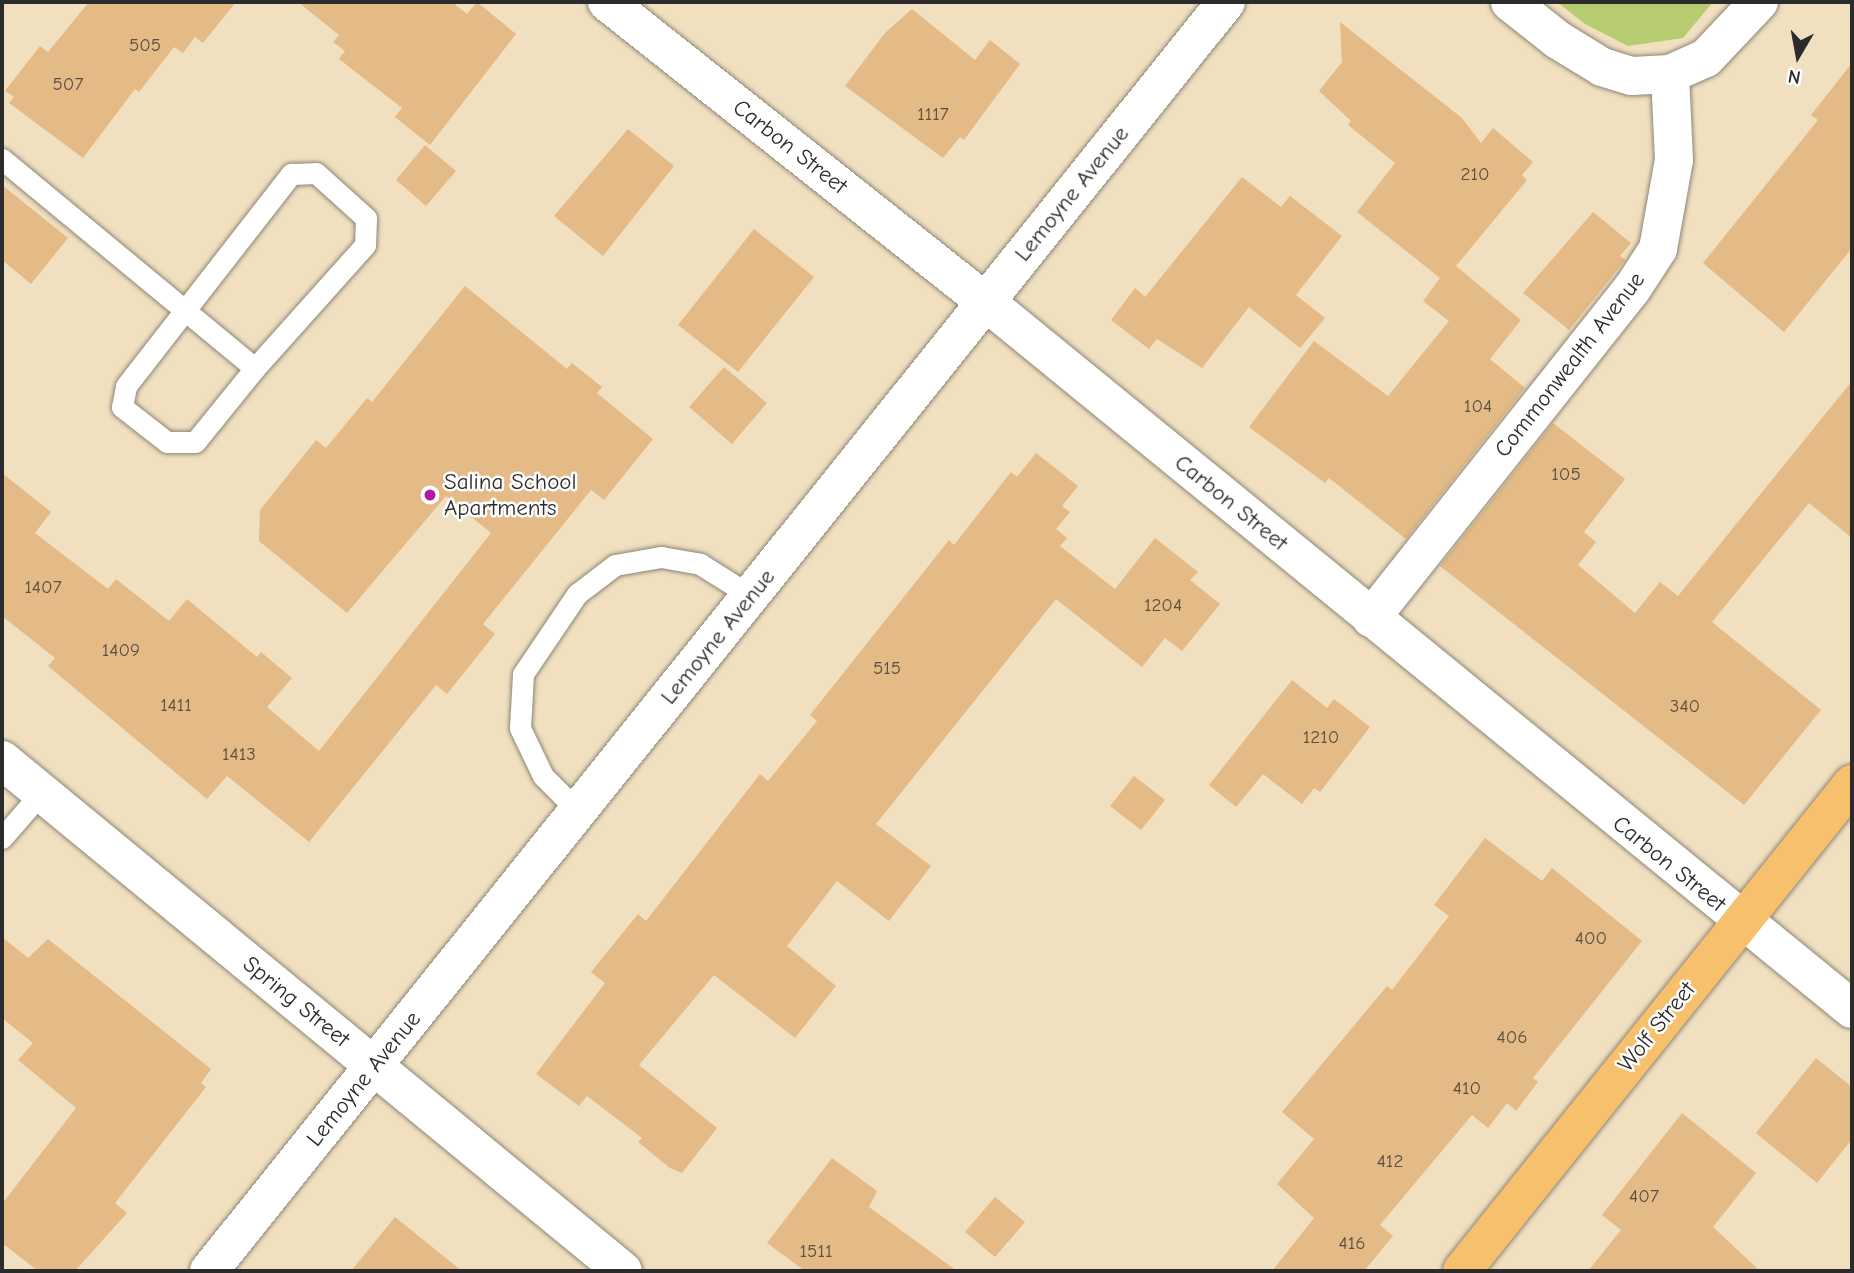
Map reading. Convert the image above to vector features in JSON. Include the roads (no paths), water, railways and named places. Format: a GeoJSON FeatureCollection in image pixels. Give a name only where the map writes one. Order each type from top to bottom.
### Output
{"type":"FeatureCollection","features":[{"type":"Feature","properties":{"kind":"main road","name":"Wolf Street"},"geometry":{"type":"LineString","coordinates":[[1462,1271],[1852,784]]}},
{"type":"Feature","properties":{"kind":"street","name":"Lemoyne Avenue"},"geometry":{"type":"LineString","coordinates":[[209,1271],[1226,2]]}},
{"type":"Feature","properties":{"kind":"street"},"geometry":{"type":"LineString","coordinates":[[1510,2],[1558,40],[1602,66],[1632,76],[1670,74],[1706,58],[1759,2]]}},
{"type":"Feature","properties":{"kind":"street","name":"Carbon Street"},"geometry":{"type":"LineString","coordinates":[[614,4],[986,302],[1741,922],[1852,1009]]}},
{"type":"Feature","properties":{"kind":"street","name":"Commonwealth Avenue"},"geometry":{"type":"LineString","coordinates":[[1371,618],[1632,289],[1658,248],[1674,160],[1670,74]]}},
{"type":"Feature","properties":{"kind":"street","name":"Spring Street"},"geometry":{"type":"LineString","coordinates":[[2,760],[623,1271]]}},
{"type":"Feature","properties":{"kind":"lane"},"geometry":{"type":"LineString","coordinates":[[2,159],[254,368]]}},
{"type":"Feature","properties":{"kind":"lane"},"geometry":{"type":"LineString","coordinates":[[316,173],[366,218],[365,245],[254,368],[195,443],[167,442],[122,407],[126,386],[183,308],[291,174],[316,173]]}},
{"type":"Feature","properties":{"kind":"lane"},"geometry":{"type":"LineString","coordinates":[[578,811],[543,776],[520,727],[523,674],[577,594],[615,565],[661,557],[700,564],[751,596]]}},
{"type":"Feature","properties":{"kind":"lane"},"geometry":{"type":"LineString","coordinates":[[2,838],[41,793]]}},
{"type":"Feature","properties":{"kind":"place","name":"Salina School Apartments"},"geometry":{"type":"Point","coordinates":[430,495]}}]}
